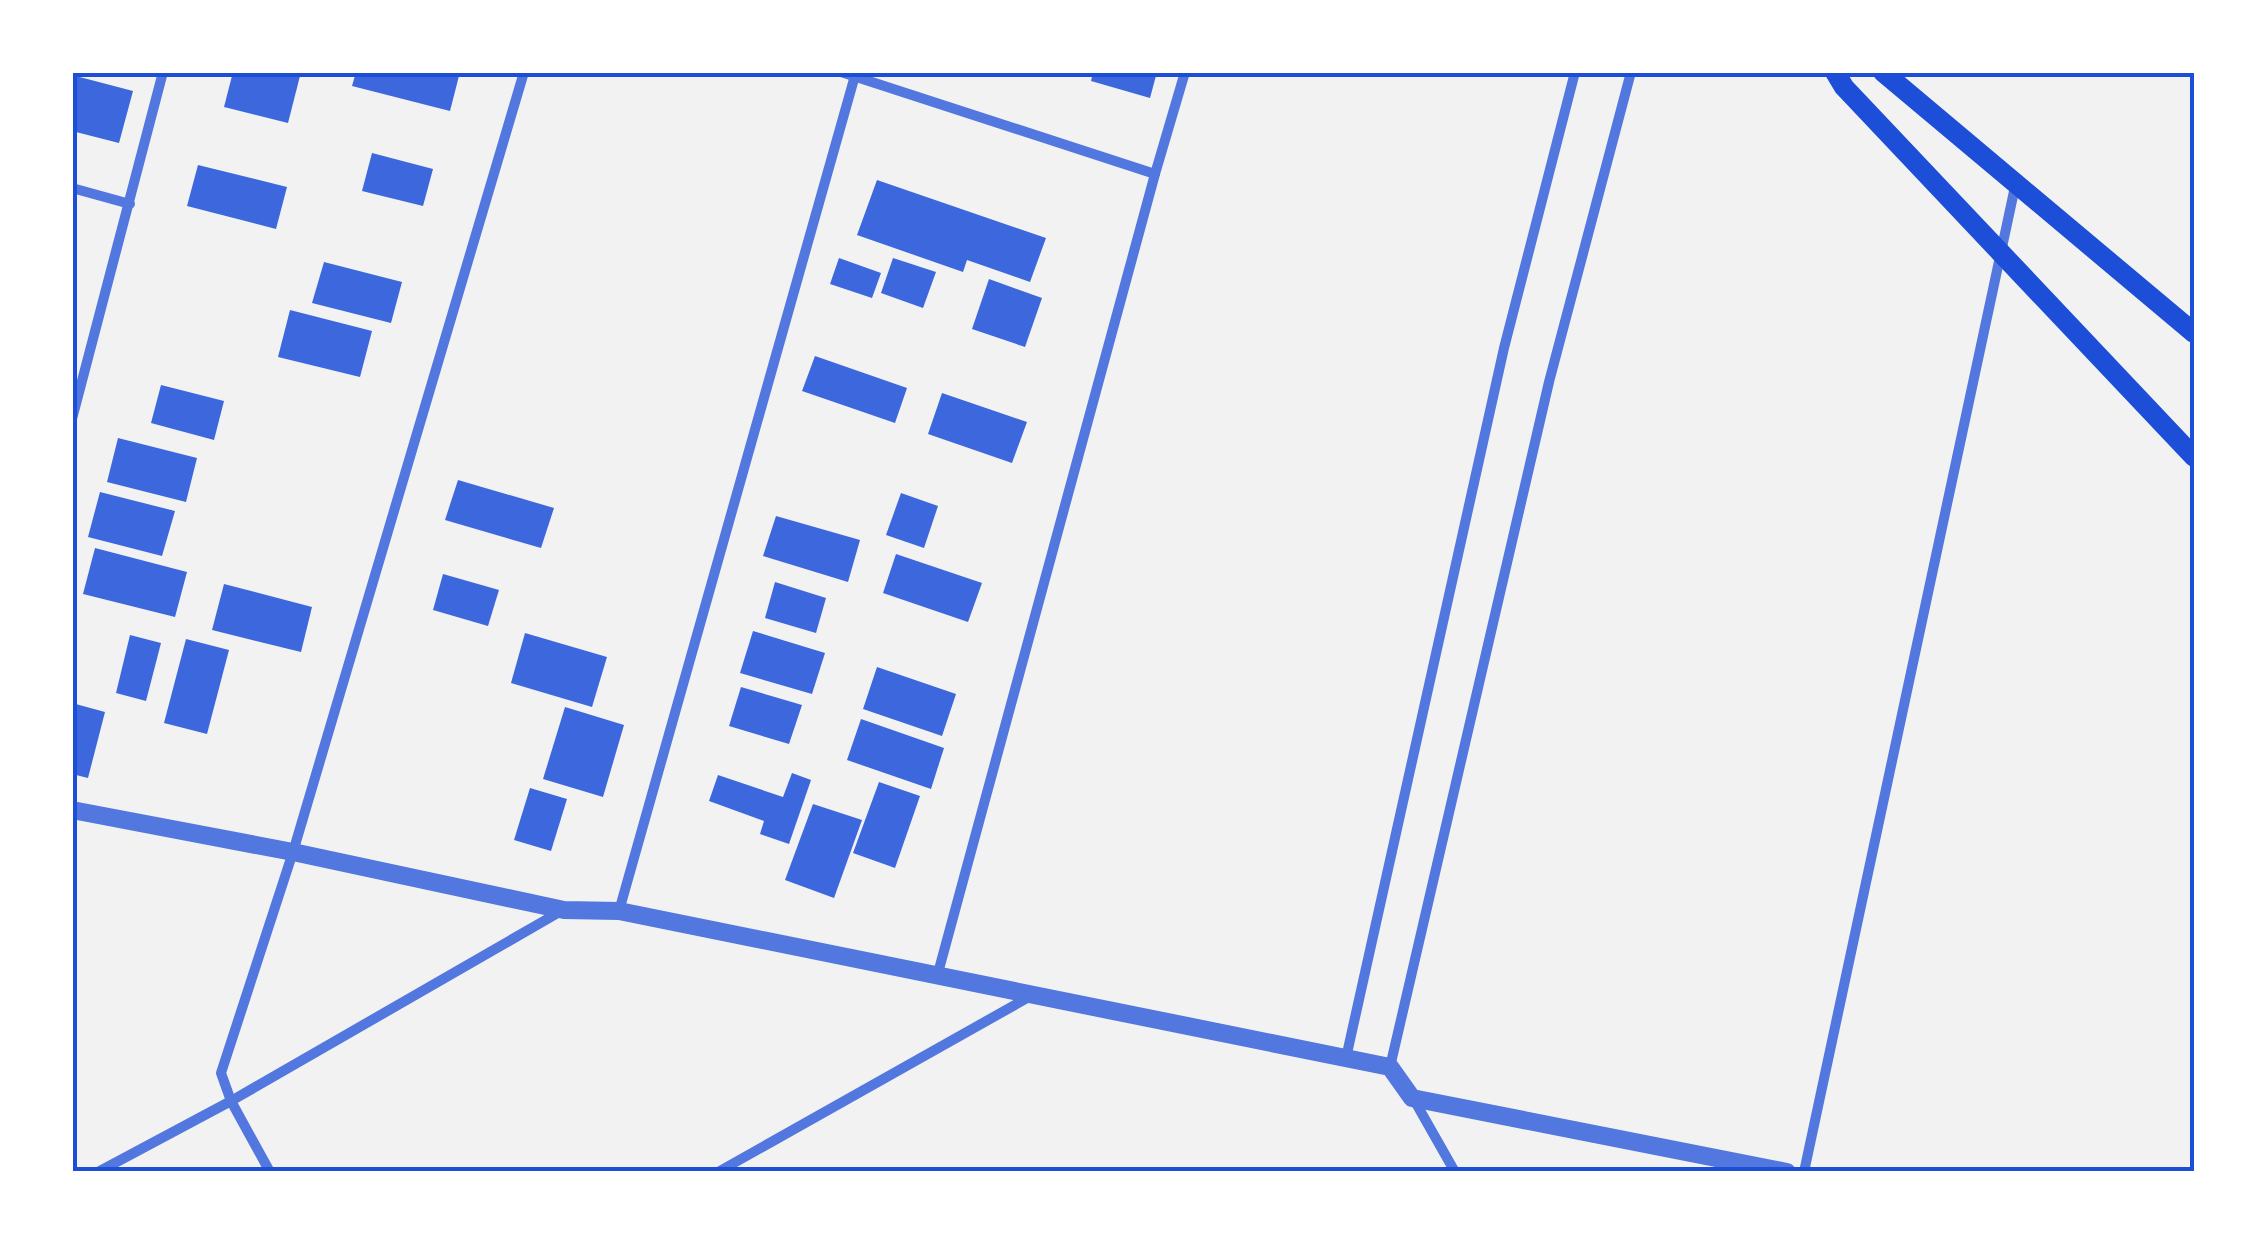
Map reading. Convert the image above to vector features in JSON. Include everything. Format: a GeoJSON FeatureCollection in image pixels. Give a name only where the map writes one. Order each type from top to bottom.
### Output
{"type":"FeatureCollection","features":[{"type":"Feature","properties":{"kind":"main road"},"geometry":{"type":"LineString","coordinates":[[1835,72],[1844,87],[2194,457]]}},
{"type":"Feature","properties":{"kind":"main road"},"geometry":{"type":"LineString","coordinates":[[1884,72],[2194,333]]}},
{"type":"Feature","properties":{"kind":"street"},"geometry":{"type":"LineString","coordinates":[[72,419],[163,72]]}},
{"type":"Feature","properties":{"kind":"street"},"geometry":{"type":"LineString","coordinates":[[270,1172],[231,1100],[221,1073],[293,852],[524,72]]}},
{"type":"Feature","properties":{"kind":"street"},"geometry":{"type":"LineString","coordinates":[[841,72],[1155,174]]}},
{"type":"Feature","properties":{"kind":"street"},"geometry":{"type":"LineString","coordinates":[[938,974],[1185,72]]}},
{"type":"Feature","properties":{"kind":"street"},"geometry":{"type":"LineString","coordinates":[[1346,1058],[1504,348],[1576,72]]}},
{"type":"Feature","properties":{"kind":"street"},"geometry":{"type":"LineString","coordinates":[[1390,1067],[1549,382],[1631,72]]}},
{"type":"Feature","properties":{"kind":"street"},"geometry":{"type":"LineString","coordinates":[[619,911],[855,74]]}},
{"type":"Feature","properties":{"kind":"street"},"geometry":{"type":"LineString","coordinates":[[1804,1172],[2016,181]]}},
{"type":"Feature","properties":{"kind":"street"},"geometry":{"type":"LineString","coordinates":[[72,188],[130,204]]}},
{"type":"Feature","properties":{"kind":"street"},"geometry":{"type":"LineString","coordinates":[[72,810],[564,910],[619,911],[1390,1067],[1454,1172]]}},
{"type":"Feature","properties":{"kind":"street"},"geometry":{"type":"LineString","coordinates":[[98,1172],[564,910]]}},
{"type":"Feature","properties":{"kind":"street"},"geometry":{"type":"LineString","coordinates":[[718,1172],[1030,996]]}},
{"type":"Feature","properties":{"kind":"street"},"geometry":{"type":"LineString","coordinates":[[1412,1098],[1787,1172]]}},
{"type":"Feature","properties":{"kind":"building"},"geometry":{"type":"Polygon","coordinates":[[[233,72],[301,72],[288,123],[224,107],[233,72]]]}},
{"type":"Feature","properties":{"kind":"building"},"geometry":{"type":"Polygon","coordinates":[[[356,72],[460,72],[450,111],[352,86],[356,72]]]}},
{"type":"Feature","properties":{"kind":"building"},"geometry":{"type":"Polygon","coordinates":[[[1093,72],[1157,72],[1150,98],[1091,81],[1093,72]]]}},
{"type":"Feature","properties":{"kind":"building"},"geometry":{"type":"Polygon","coordinates":[[[72,75],[133,91],[119,143],[72,131],[72,75]]]}},
{"type":"Feature","properties":{"kind":"building"},"geometry":{"type":"Polygon","coordinates":[[[372,153],[433,169],[423,206],[362,191],[372,153]]]}},
{"type":"Feature","properties":{"kind":"building"},"geometry":{"type":"Polygon","coordinates":[[[198,165],[287,187],[276,229],[187,206],[198,165]]]}},
{"type":"Feature","properties":{"kind":"building"},"geometry":{"type":"Polygon","coordinates":[[[877,180],[1046,238],[1030,282],[967,260],[963,272],[857,235],[877,180]]]}},
{"type":"Feature","properties":{"kind":"building"},"geometry":{"type":"Polygon","coordinates":[[[839,258],[881,273],[872,298],[830,284],[839,258]]]}},
{"type":"Feature","properties":{"kind":"building"},"geometry":{"type":"Polygon","coordinates":[[[893,258],[936,272],[923,308],[881,293],[893,258]]]}},
{"type":"Feature","properties":{"kind":"building"},"geometry":{"type":"Polygon","coordinates":[[[324,262],[402,282],[391,323],[312,303],[324,262]]]}},
{"type":"Feature","properties":{"kind":"building"},"geometry":{"type":"Polygon","coordinates":[[[989,279],[1042,298],[1025,347],[972,329],[989,279]]]}},
{"type":"Feature","properties":{"kind":"building"},"geometry":{"type":"Polygon","coordinates":[[[290,310],[372,331],[360,377],[278,357],[290,310]]]}},
{"type":"Feature","properties":{"kind":"building"},"geometry":{"type":"Polygon","coordinates":[[[815,356],[907,388],[895,423],[802,391],[815,356]]]}},
{"type":"Feature","properties":{"kind":"building"},"geometry":{"type":"Polygon","coordinates":[[[161,385],[224,401],[214,440],[151,423],[161,385]]]}},
{"type":"Feature","properties":{"kind":"building"},"geometry":{"type":"Polygon","coordinates":[[[942,393],[1027,422],[1012,463],[928,434],[942,393]]]}},
{"type":"Feature","properties":{"kind":"building"},"geometry":{"type":"Polygon","coordinates":[[[118,438],[197,458],[186,502],[107,482],[118,438]]]}},
{"type":"Feature","properties":{"kind":"building"},"geometry":{"type":"Polygon","coordinates":[[[458,480],[554,508],[541,548],[445,520],[458,480]]]}},
{"type":"Feature","properties":{"kind":"building"},"geometry":{"type":"Polygon","coordinates":[[[100,492],[175,511],[162,556],[88,537],[100,492]]]}},
{"type":"Feature","properties":{"kind":"building"},"geometry":{"type":"Polygon","coordinates":[[[901,493],[938,506],[924,548],[886,535],[901,493]]]}},
{"type":"Feature","properties":{"kind":"building"},"geometry":{"type":"Polygon","coordinates":[[[776,516],[860,540],[848,582],[763,556],[776,516]]]}},
{"type":"Feature","properties":{"kind":"building"},"geometry":{"type":"Polygon","coordinates":[[[95,548],[187,572],[175,617],[83,594],[95,548]]]}},
{"type":"Feature","properties":{"kind":"building"},"geometry":{"type":"Polygon","coordinates":[[[896,554],[982,583],[968,622],[883,593],[896,554]]]}},
{"type":"Feature","properties":{"kind":"building"},"geometry":{"type":"Polygon","coordinates":[[[443,574],[499,590],[488,626],[433,610],[443,574]]]}},
{"type":"Feature","properties":{"kind":"building"},"geometry":{"type":"Polygon","coordinates":[[[775,582],[826,598],[816,633],[765,618],[775,582]]]}},
{"type":"Feature","properties":{"kind":"building"},"geometry":{"type":"Polygon","coordinates":[[[224,584],[312,607],[301,652],[212,630],[224,584]]]}},
{"type":"Feature","properties":{"kind":"building"},"geometry":{"type":"Polygon","coordinates":[[[753,631],[825,653],[812,694],[740,673],[753,631]]]}},
{"type":"Feature","properties":{"kind":"building"},"geometry":{"type":"Polygon","coordinates":[[[525,633],[607,657],[592,707],[511,683],[525,633]]]}},
{"type":"Feature","properties":{"kind":"building"},"geometry":{"type":"Polygon","coordinates":[[[130,635],[161,643],[146,701],[116,693],[130,635]]]}},
{"type":"Feature","properties":{"kind":"building"},"geometry":{"type":"Polygon","coordinates":[[[186,639],[229,650],[207,734],[164,723],[186,639]]]}},
{"type":"Feature","properties":{"kind":"building"},"geometry":{"type":"Polygon","coordinates":[[[877,667],[956,694],[942,736],[863,709],[877,667]]]}},
{"type":"Feature","properties":{"kind":"building"},"geometry":{"type":"Polygon","coordinates":[[[741,687],[802,705],[789,744],[729,726],[741,687]]]}},
{"type":"Feature","properties":{"kind":"building"},"geometry":{"type":"Polygon","coordinates":[[[72,703],[105,712],[88,778],[72,774],[72,703]]]}},
{"type":"Feature","properties":{"kind":"building"},"geometry":{"type":"Polygon","coordinates":[[[565,707],[624,725],[603,797],[543,779],[565,707]]]}},
{"type":"Feature","properties":{"kind":"building"},"geometry":{"type":"Polygon","coordinates":[[[861,719],[944,748],[931,789],[847,760],[861,719]]]}},
{"type":"Feature","properties":{"kind":"building"},"geometry":{"type":"Polygon","coordinates":[[[792,773],[811,780],[789,844],[760,834],[764,821],[709,801],[718,775],[783,797],[792,773]]]}},
{"type":"Feature","properties":{"kind":"building"},"geometry":{"type":"Polygon","coordinates":[[[879,782],[920,796],[895,868],[853,853],[879,782]]]}},
{"type":"Feature","properties":{"kind":"building"},"geometry":{"type":"Polygon","coordinates":[[[530,788],[567,799],[551,851],[514,840],[530,788]]]}},
{"type":"Feature","properties":{"kind":"building"},"geometry":{"type":"Polygon","coordinates":[[[813,804],[862,820],[834,898],[785,880],[813,804]]]}}]}
